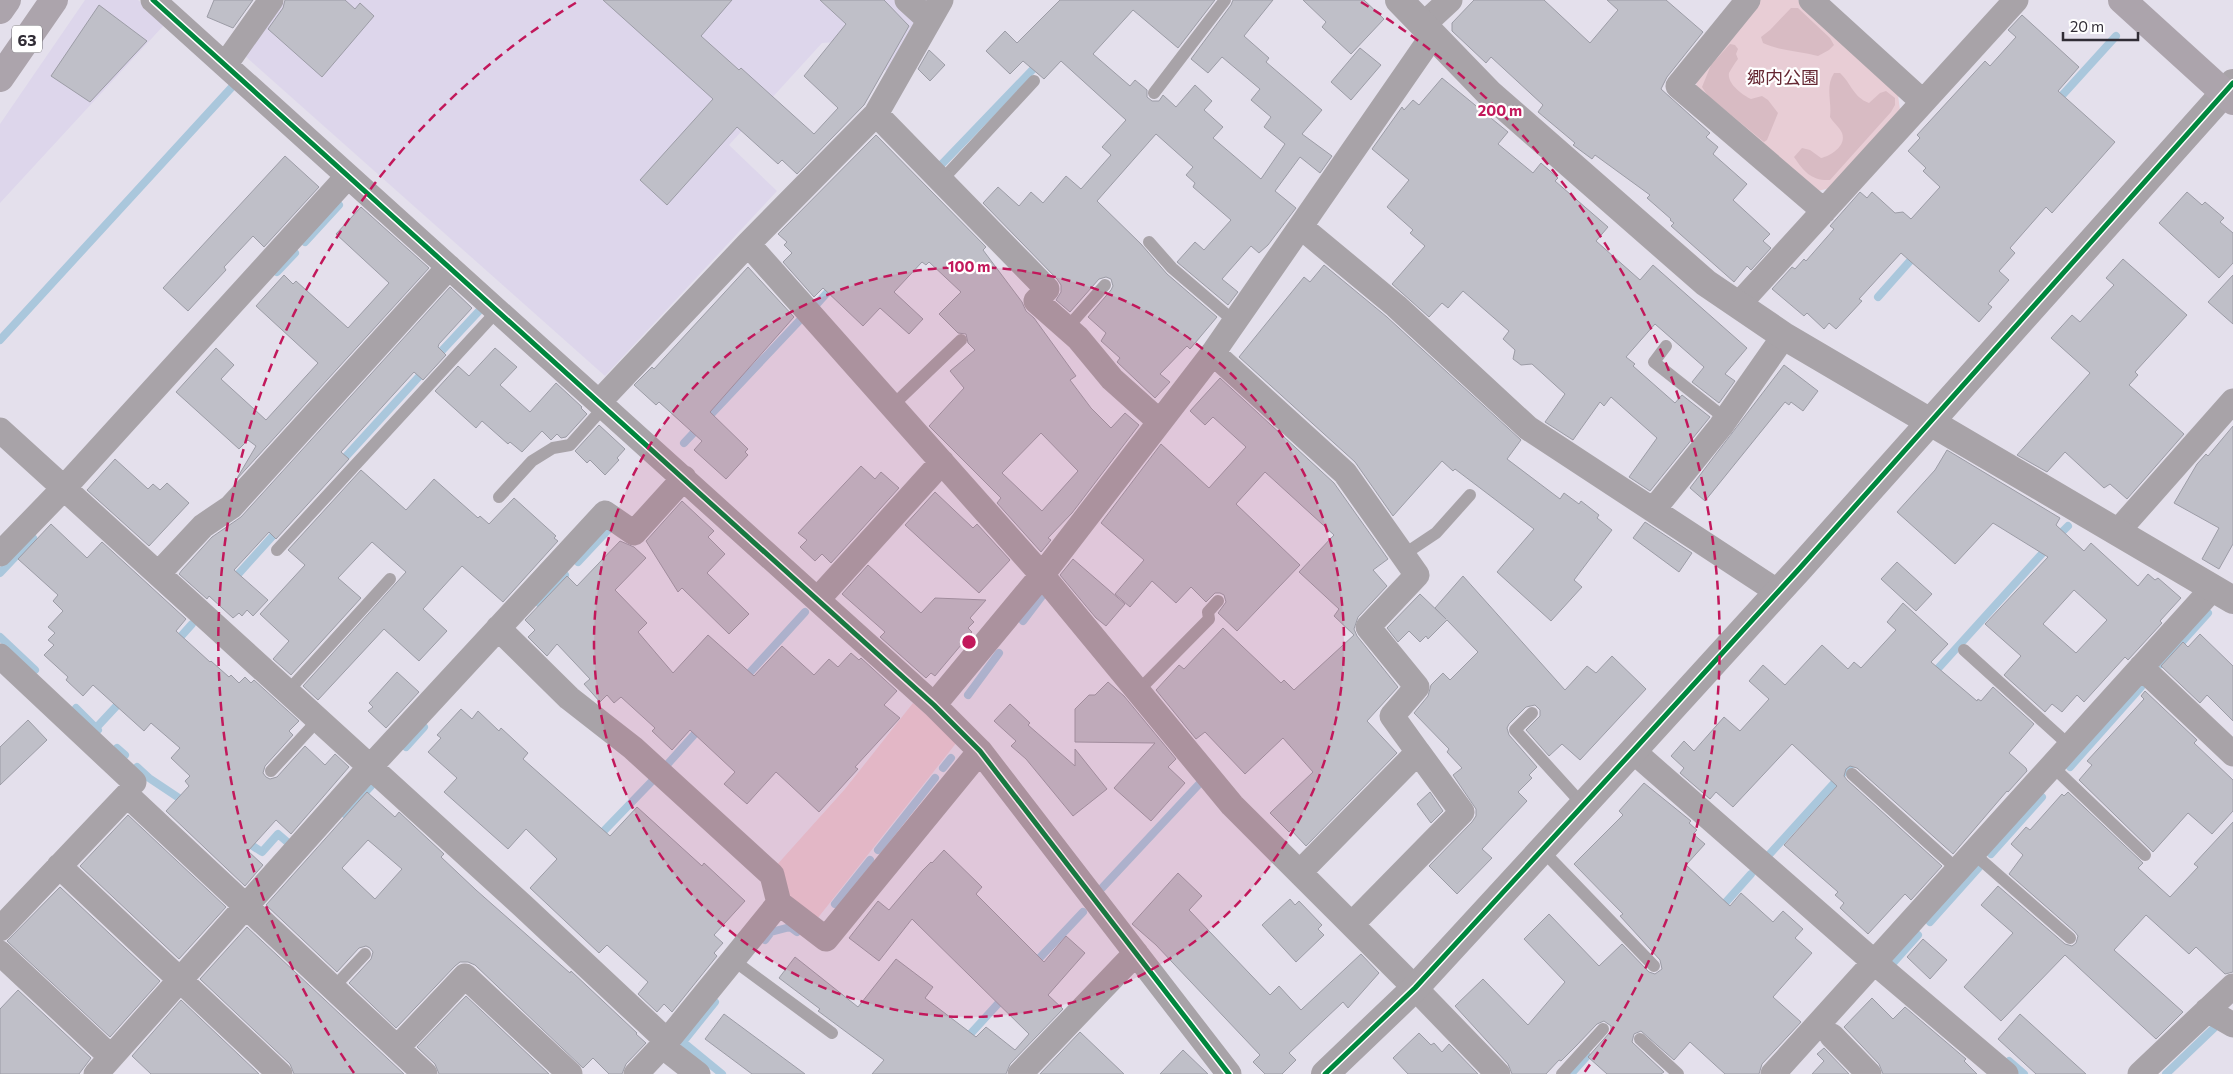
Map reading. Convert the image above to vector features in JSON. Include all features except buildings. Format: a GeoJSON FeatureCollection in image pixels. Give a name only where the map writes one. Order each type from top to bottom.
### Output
{"type":"FeatureCollection","features":[{"type":"Feature","properties":{"kind":"main road","name":"63"},"geometry":{"type":"LineString","coordinates":[[0,10],[7,0]]}},
{"type":"Feature","properties":{"kind":"main road","name":"63"},"geometry":{"type":"LineString","coordinates":[[0,78],[54,0]]}},
{"type":"Feature","properties":{"kind":"main road"},"geometry":{"type":"LineString","coordinates":[[2122,0],[2230,92]]}},
{"type":"Feature","properties":{"kind":"street"},"geometry":{"type":"LineString","coordinates":[[153,0],[934,704],[980,751],[1229,1074]]}},
{"type":"Feature","properties":{"kind":"street"},"geometry":{"type":"LineString","coordinates":[[225,65],[271,0]]}},
{"type":"Feature","properties":{"kind":"street"},"geometry":{"type":"LineString","coordinates":[[601,404],[748,244],[876,114],[935,10],[907,0]]}},
{"type":"Feature","properties":{"kind":"street"},"geometry":{"type":"LineString","coordinates":[[1400,0],[1496,100],[1706,283],[1784,336],[2223,594],[2141,667],[1773,1074]]}},
{"type":"Feature","properties":{"kind":"street"},"geometry":{"type":"LineString","coordinates":[[934,704],[1042,575],[1214,353],[1301,227],[1428,30],[1450,0]]}},
{"type":"Feature","properties":{"kind":"street"},"geometry":{"type":"LineString","coordinates":[[1748,0],[1678,86],[1824,211]]}},
{"type":"Feature","properties":{"kind":"street"},"geometry":{"type":"LineString","coordinates":[[1811,0],[1923,102]]}},
{"type":"Feature","properties":{"kind":"street"},"geometry":{"type":"LineString","coordinates":[[1738,305],[2016,0]]}},
{"type":"Feature","properties":{"kind":"street"},"geometry":{"type":"LineString","coordinates":[[1325,1074],[1415,988],[1778,592],[2230,92]]}},
{"type":"Feature","properties":{"kind":"street"},"geometry":{"type":"LineString","coordinates":[[876,114],[1048,289],[1036,300],[1078,338],[1112,379],[1160,422]]}},
{"type":"Feature","properties":{"kind":"street"},"geometry":{"type":"LineString","coordinates":[[0,554],[63,489],[348,176]]}},
{"type":"Feature","properties":{"kind":"street"},"geometry":{"type":"LineString","coordinates":[[1301,227],[1396,306],[1528,428],[1778,592]]}},
{"type":"Feature","properties":{"kind":"street"},"geometry":{"type":"LineString","coordinates":[[748,244],[1042,575],[1232,805],[1352,924],[1498,1074]]}},
{"type":"Feature","properties":{"kind":"street"},"geometry":{"type":"LineString","coordinates":[[158,574],[202,526],[231,507],[449,267]]}},
{"type":"Feature","properties":{"kind":"street"},"geometry":{"type":"LineString","coordinates":[[1654,509],[1726,419],[1784,336]]}},
{"type":"Feature","properties":{"kind":"street"},"geometry":{"type":"LineString","coordinates":[[1214,353],[1345,474],[1417,575],[1368,627],[1418,687],[1392,716],[1462,812],[1352,924]]}},
{"type":"Feature","properties":{"kind":"street"},"geometry":{"type":"LineString","coordinates":[[2117,532],[2233,401]]}},
{"type":"Feature","properties":{"kind":"street"},"geometry":{"type":"LineString","coordinates":[[0,430],[523,906],[698,1074]]}},
{"type":"Feature","properties":{"kind":"street"},"geometry":{"type":"LineString","coordinates":[[818,599],[942,462]]}},
{"type":"Feature","properties":{"kind":"street"},"geometry":{"type":"LineString","coordinates":[[0,954],[110,1066],[181,981],[370,767],[605,513],[634,534],[684,478]]}},
{"type":"Feature","properties":{"kind":"street"},"geometry":{"type":"LineString","coordinates":[[498,628],[569,698],[632,748],[772,874],[779,903],[826,939],[980,751]]}},
{"type":"Feature","properties":{"kind":"street"},"geometry":{"type":"LineString","coordinates":[[0,656],[134,782]]}},
{"type":"Feature","properties":{"kind":"street"},"geometry":{"type":"LineString","coordinates":[[2141,667],[2233,754]]}},
{"type":"Feature","properties":{"kind":"street"},"geometry":{"type":"LineString","coordinates":[[1633,751],[1874,962],[2006,1074]]}},
{"type":"Feature","properties":{"kind":"street"},"geometry":{"type":"LineString","coordinates":[[1300,872],[1418,752]]}},
{"type":"Feature","properties":{"kind":"street"},"geometry":{"type":"LineString","coordinates":[[0,929],[58,866],[127,796],[425,1074]]}},
{"type":"Feature","properties":{"kind":"street"},"geometry":{"type":"LineString","coordinates":[[58,866],[280,1074]]}},
{"type":"Feature","properties":{"kind":"street"},"geometry":{"type":"LineString","coordinates":[[636,1074],[665,1044],[779,903]]}},
{"type":"Feature","properties":{"kind":"street"},"geometry":{"type":"LineString","coordinates":[[1020,1074],[1136,953]]}},
{"type":"Feature","properties":{"kind":"street"},"geometry":{"type":"LineString","coordinates":[[397,1048],[465,976],[570,1074]]}},
{"type":"Feature","properties":{"kind":"street"},"geometry":{"type":"LineString","coordinates":[[2140,1074],[2233,986]]}},
{"type":"Feature","properties":{"kind":"street"},"geometry":{"type":"LineString","coordinates":[[2208,1010],[2233,1025]]}},
{"type":"Feature","properties":{"kind":"street"},"geometry":{"type":"LineString","coordinates":[[1832,1036],[1868,1074]]}},
{"type":"Feature","properties":{"kind":"lane"},"geometry":{"type":"LineString","coordinates":[[1154,93],[1225,0]]}},
{"type":"Feature","properties":{"kind":"lane"},"geometry":{"type":"LineString","coordinates":[[942,180],[1034,81]]}},
{"type":"Feature","properties":{"kind":"lane"},"geometry":{"type":"LineString","coordinates":[[1149,242],[1172,268],[1235,322]]}},
{"type":"Feature","properties":{"kind":"lane"},"geometry":{"type":"LineString","coordinates":[[1066,328],[1105,285]]}},
{"type":"Feature","properties":{"kind":"lane"},"geometry":{"type":"LineString","coordinates":[[277,550],[498,310]]}},
{"type":"Feature","properties":{"kind":"lane"},"geometry":{"type":"LineString","coordinates":[[892,406],[961,340]]}},
{"type":"Feature","properties":{"kind":"lane"},"geometry":{"type":"LineString","coordinates":[[1666,346],[1654,362],[1726,419]]}},
{"type":"Feature","properties":{"kind":"lane"},"geometry":{"type":"LineString","coordinates":[[499,497],[532,461],[553,448],[570,445],[601,404]]}},
{"type":"Feature","properties":{"kind":"lane"},"geometry":{"type":"LineString","coordinates":[[1403,555],[1436,533],[1470,495]]}},
{"type":"Feature","properties":{"kind":"lane"},"geometry":{"type":"LineString","coordinates":[[287,692],[390,579]]}},
{"type":"Feature","properties":{"kind":"lane"},"geometry":{"type":"LineString","coordinates":[[1138,691],[1208,619],[1208,612],[1218,601]]}},
{"type":"Feature","properties":{"kind":"lane"},"geometry":{"type":"LineString","coordinates":[[1964,650],[2070,746]]}},
{"type":"Feature","properties":{"kind":"lane"},"geometry":{"type":"LineString","coordinates":[[1532,713],[1516,730],[1583,805]]}},
{"type":"Feature","properties":{"kind":"lane"},"geometry":{"type":"LineString","coordinates":[[271,771],[318,720]]}},
{"type":"Feature","properties":{"kind":"lane"},"geometry":{"type":"LineString","coordinates":[[2052,766],[2145,855]]}},
{"type":"Feature","properties":{"kind":"lane"},"geometry":{"type":"LineString","coordinates":[[1852,774],[2070,938]]}},
{"type":"Feature","properties":{"kind":"lane"},"geometry":{"type":"LineString","coordinates":[[1542,850],[1654,966]]}},
{"type":"Feature","properties":{"kind":"lane"},"geometry":{"type":"LineString","coordinates":[[334,988],[365,954]]}},
{"type":"Feature","properties":{"kind":"lane"},"geometry":{"type":"LineString","coordinates":[[733,960],[832,1034]]}},
{"type":"Feature","properties":{"kind":"lane"},"geometry":{"type":"LineString","coordinates":[[1562,1074],[1603,1029]]}},
{"type":"Feature","properties":{"kind":"lane"},"geometry":{"type":"LineString","coordinates":[[1640,1039],[1678,1074]]}},
{"type":"Feature","properties":{"kind":"shaded area"},"geometry":{"type":"Polygon","coordinates":[[[85,0],[138,0],[165,24],[0,203],[0,124],[85,0]]]}},
{"type":"Feature","properties":{"kind":"shaded area"},"geometry":{"type":"Polygon","coordinates":[[[285,0],[894,0],[915,20],[916,28],[889,73],[851,46],[836,42],[822,43],[729,145],[777,191],[605,376],[245,56],[285,0]]]}},
{"type":"Feature","properties":{"kind":"shaded area"},"geometry":{"type":"Polygon","coordinates":[[[1791,8],[1798,8],[1830,38],[1834,45],[1818,56],[1776,48],[1763,43],[1761,37],[1791,8]]]}},
{"type":"Feature","properties":{"kind":"shaded area"},"geometry":{"type":"Polygon","coordinates":[[[1730,44],[1735,45],[1738,49],[1736,54],[1738,59],[1729,73],[1730,81],[1740,92],[1751,99],[1762,96],[1768,100],[1778,113],[1767,140],[1764,142],[1708,96],[1702,87],[1711,65],[1730,44]]]}},
{"type":"Feature","properties":{"kind":"shaded area"},"geometry":{"type":"Polygon","coordinates":[[[1834,73],[1840,73],[1856,94],[1869,103],[1880,93],[1886,91],[1895,98],[1895,105],[1891,112],[1830,180],[1824,180],[1809,174],[1794,157],[1802,148],[1810,150],[1821,158],[1825,157],[1837,150],[1842,142],[1842,133],[1830,117],[1829,89],[1834,73]]]}},
{"type":"Feature","properties":{"kind":"green space","name":"郷内公園"},"geometry":{"type":"Polygon","coordinates":[[[1760,0],[1798,0],[1898,95],[1900,110],[1830,188],[1818,191],[1697,92],[1696,79],[1760,0]]]}},
{"type":"Feature","properties":{"kind":"green space"},"geometry":{"type":"Polygon","coordinates":[[[913,703],[957,742],[817,919],[790,897],[775,867],[845,789],[913,703]]]}},
{"type":"Feature","properties":{"kind":"waterway"},"geometry":{"type":"LineString","coordinates":[[2057,101],[2116,36]]}},
{"type":"Feature","properties":{"kind":"waterway"},"geometry":{"type":"LineString","coordinates":[[941,165],[1039,63]]}},
{"type":"Feature","properties":{"kind":"waterway"},"geometry":{"type":"LineString","coordinates":[[0,340],[232,87]]}},
{"type":"Feature","properties":{"kind":"waterway"},"geometry":{"type":"LineString","coordinates":[[305,242],[339,205]]}},
{"type":"Feature","properties":{"kind":"waterway"},"geometry":{"type":"LineString","coordinates":[[277,272],[295,253]]}},
{"type":"Feature","properties":{"kind":"waterway"},"geometry":{"type":"LineString","coordinates":[[1878,297],[1917,253]]}},
{"type":"Feature","properties":{"kind":"waterway"},"geometry":{"type":"LineString","coordinates":[[816,305],[834,285]]}},
{"type":"Feature","properties":{"kind":"waterway"},"geometry":{"type":"LineString","coordinates":[[436,357],[479,311]]}},
{"type":"Feature","properties":{"kind":"waterway"},"geometry":{"type":"LineString","coordinates":[[684,443],[799,321]]}},
{"type":"Feature","properties":{"kind":"waterway"},"geometry":{"type":"LineString","coordinates":[[340,463],[425,370]]}},
{"type":"Feature","properties":{"kind":"waterway"},"geometry":{"type":"LineString","coordinates":[[2057,537],[2068,526]]}},
{"type":"Feature","properties":{"kind":"waterway"},"geometry":{"type":"LineString","coordinates":[[232,581],[278,530]]}},
{"type":"Feature","properties":{"kind":"waterway"},"geometry":{"type":"LineString","coordinates":[[578,562],[608,530]]}},
{"type":"Feature","properties":{"kind":"waterway"},"geometry":{"type":"LineString","coordinates":[[0,573],[33,538]]}},
{"type":"Feature","properties":{"kind":"waterway"},"geometry":{"type":"LineString","coordinates":[[1933,674],[2048,547]]}},
{"type":"Feature","properties":{"kind":"waterway"},"geometry":{"type":"LineString","coordinates":[[539,603],[565,575]]}},
{"type":"Feature","properties":{"kind":"waterway"},"geometry":{"type":"LineString","coordinates":[[1023,621],[1042,596]]}},
{"type":"Feature","properties":{"kind":"waterway"},"geometry":{"type":"LineString","coordinates":[[744,679],[805,612]]}},
{"type":"Feature","properties":{"kind":"waterway"},"geometry":{"type":"LineString","coordinates":[[2162,664],[2208,613]]}},
{"type":"Feature","properties":{"kind":"waterway"},"geometry":{"type":"LineString","coordinates":[[175,643],[192,624]]}},
{"type":"Feature","properties":{"kind":"waterway"},"geometry":{"type":"LineString","coordinates":[[0,637],[35,670]]}},
{"type":"Feature","properties":{"kind":"waterway"},"geometry":{"type":"LineString","coordinates":[[968,695],[999,653]]}},
{"type":"Feature","properties":{"kind":"waterway"},"geometry":{"type":"LineString","coordinates":[[2070,767],[2141,687]]}},
{"type":"Feature","properties":{"kind":"waterway"},"geometry":{"type":"LineString","coordinates":[[96,728],[123,699]]}},
{"type":"Feature","properties":{"kind":"waterway"},"geometry":{"type":"LineString","coordinates":[[76,708],[98,730]]}},
{"type":"Feature","properties":{"kind":"waterway"},"geometry":{"type":"LineString","coordinates":[[406,747],[424,727]]}},
{"type":"Feature","properties":{"kind":"waterway"},"geometry":{"type":"LineString","coordinates":[[665,767],[701,727]]}},
{"type":"Feature","properties":{"kind":"waterway"},"geometry":{"type":"LineString","coordinates":[[117,748],[125,755]]}},
{"type":"Feature","properties":{"kind":"waterway"},"geometry":{"type":"LineString","coordinates":[[943,768],[951,758]]}},
{"type":"Feature","properties":{"kind":"waterway"},"geometry":{"type":"LineString","coordinates":[[1767,857],[1855,760]]}},
{"type":"Feature","properties":{"kind":"waterway"},"geometry":{"type":"LineString","coordinates":[[137,767],[149,778],[185,802]]}},
{"type":"Feature","properties":{"kind":"waterway"},"geometry":{"type":"LineString","coordinates":[[597,838],[655,778]]}},
{"type":"Feature","properties":{"kind":"waterway"},"geometry":{"type":"LineString","coordinates":[[878,850],[935,778]]}},
{"type":"Feature","properties":{"kind":"waterway"},"geometry":{"type":"LineString","coordinates":[[1102,888],[1201,782]]}},
{"type":"Feature","properties":{"kind":"waterway"},"geometry":{"type":"LineString","coordinates":[[345,814],[371,786]]}},
{"type":"Feature","properties":{"kind":"waterway"},"geometry":{"type":"LineString","coordinates":[[1991,854],[2042,797]]}},
{"type":"Feature","properties":{"kind":"waterway"},"geometry":{"type":"LineString","coordinates":[[245,841],[262,852],[278,834],[293,847]]}},
{"type":"Feature","properties":{"kind":"waterway"},"geometry":{"type":"LineString","coordinates":[[835,904],[870,860]]}},
{"type":"Feature","properties":{"kind":"waterway"},"geometry":{"type":"LineString","coordinates":[[1930,922],[1981,865]]}},
{"type":"Feature","properties":{"kind":"waterway"},"geometry":{"type":"LineString","coordinates":[[1719,910],[1751,874]]}},
{"type":"Feature","properties":{"kind":"waterway"},"geometry":{"type":"LineString","coordinates":[[1033,965],[1083,912]]}},
{"type":"Feature","properties":{"kind":"waterway"},"geometry":{"type":"LineString","coordinates":[[765,940],[771,932],[790,927],[797,932]]}},
{"type":"Feature","properties":{"kind":"waterway"},"geometry":{"type":"LineString","coordinates":[[1893,963],[1918,935]]}},
{"type":"Feature","properties":{"kind":"waterway"},"geometry":{"type":"LineString","coordinates":[[964,1041],[1005,996]]}},
{"type":"Feature","properties":{"kind":"waterway"},"geometry":{"type":"LineString","coordinates":[[715,1002],[683,1042],[722,1074]]}},
{"type":"Feature","properties":{"kind":"waterway"},"geometry":{"type":"LineString","coordinates":[[2166,1074],[2214,1028]]}},
{"type":"Feature","properties":{"kind":"waterway"},"geometry":{"type":"LineString","coordinates":[[1571,1074],[1587,1056]]}},
{"type":"Feature","properties":{"kind":"waterway"},"geometry":{"type":"LineString","coordinates":[[2009,1061],[2024,1074]]}},
{"type":"Feature","properties":{"kind":"cycle path"},"geometry":{"type":"LineString","coordinates":[[153,0],[934,705],[980,751],[1229,1074]]}},
{"type":"Feature","properties":{"kind":"cycle path"},"geometry":{"type":"LineString","coordinates":[[1325,1074],[1415,988],[1633,751],[1799,569],[2233,83]]}}]}
